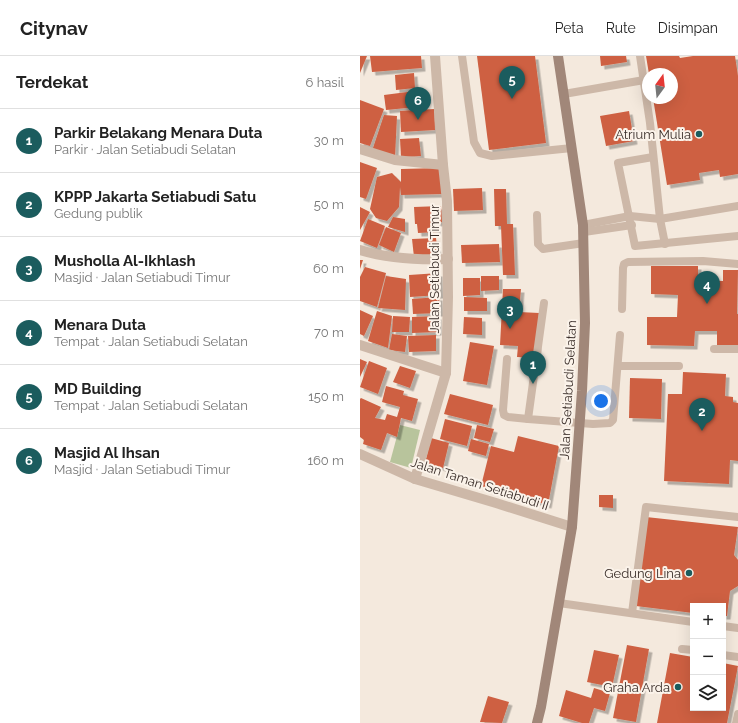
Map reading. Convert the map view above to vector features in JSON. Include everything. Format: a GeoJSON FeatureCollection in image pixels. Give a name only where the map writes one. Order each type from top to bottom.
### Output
{"type":"FeatureCollection","features":[{"type":"Feature","properties":{"kind":"street","name":"Jalan Setiabudi Timur"},"geometry":{"type":"LineString","coordinates":[[415,479],[446,373],[448,297],[447,201],[435,56]]}},
{"type":"Feature","properties":{"kind":"street","name":"Jalan Setiabudi Selatan"},"geometry":{"type":"LineString","coordinates":[[536,723],[541,708],[572,527],[580,423],[585,323],[583,228],[558,56]]}},
{"type":"Feature","properties":{"kind":"street"},"geometry":{"type":"LineString","coordinates":[[360,149],[395,160],[443,165]]}},
{"type":"Feature","properties":{"kind":"street"},"geometry":{"type":"LineString","coordinates":[[360,250],[373,254],[406,259],[448,259]]}},
{"type":"Feature","properties":{"kind":"street"},"geometry":{"type":"LineString","coordinates":[[360,345],[446,373]]}},
{"type":"Feature","properties":{"kind":"street","name":"Jalan Taman Setiabudi II"},"geometry":{"type":"LineString","coordinates":[[360,454],[415,479],[572,527]]}},
{"type":"Feature","properties":{"kind":"lane"},"geometry":{"type":"LineString","coordinates":[[462,56],[474,142],[480,153],[492,156],[572,148]]}},
{"type":"Feature","properties":{"kind":"lane"},"geometry":{"type":"LineString","coordinates":[[640,56],[642,68]]}},
{"type":"Feature","properties":{"kind":"lane"},"geometry":{"type":"LineString","coordinates":[[564,94],[642,80]]}},
{"type":"Feature","properties":{"kind":"lane"},"geometry":{"type":"LineString","coordinates":[[647,104],[660,219],[665,244]]}},
{"type":"Feature","properties":{"kind":"lane"},"geometry":{"type":"LineString","coordinates":[[653,157],[618,163],[631,220],[635,246],[738,236]]}},
{"type":"Feature","properties":{"kind":"lane"},"geometry":{"type":"LineString","coordinates":[[583,228],[631,220],[660,219],[738,206]]}},
{"type":"Feature","properties":{"kind":"lane"},"geometry":{"type":"LineString","coordinates":[[537,215],[538,244],[543,249],[584,243]]}},
{"type":"Feature","properties":{"kind":"lane"},"geometry":{"type":"LineString","coordinates":[[622,309],[623,268],[624,264],[628,262],[703,261],[738,264]]}},
{"type":"Feature","properties":{"kind":"lane"},"geometry":{"type":"LineString","coordinates":[[528,419],[544,303]]}},
{"type":"Feature","properties":{"kind":"lane"},"geometry":{"type":"LineString","coordinates":[[507,359],[503,410],[504,415],[508,417],[580,423],[610,423],[613,420],[620,336]]}},
{"type":"Feature","properties":{"kind":"lane"},"geometry":{"type":"LineString","coordinates":[[714,349],[738,349]]}},
{"type":"Feature","properties":{"kind":"lane"},"geometry":{"type":"LineString","coordinates":[[618,366],[679,366]]}},
{"type":"Feature","properties":{"kind":"lane"},"geometry":{"type":"LineString","coordinates":[[632,613],[646,507],[738,517]]}},
{"type":"Feature","properties":{"kind":"lane"},"geometry":{"type":"LineString","coordinates":[[559,603],[690,622]]}},
{"type":"Feature","properties":{"kind":"lane"},"geometry":{"type":"LineString","coordinates":[[726,626],[738,628]]}},
{"type":"Feature","properties":{"kind":"lane"},"geometry":{"type":"LineString","coordinates":[[682,649],[690,650]]}},
{"type":"Feature","properties":{"kind":"lane"},"geometry":{"type":"LineString","coordinates":[[726,655],[738,657]]}},
{"type":"Feature","properties":{"kind":"lane"},"geometry":{"type":"LineString","coordinates":[[736,723],[738,714]]}},
{"type":"Feature","properties":{"kind":"green space"},"geometry":{"type":"Polygon","coordinates":[[[400,425],[420,430],[411,468],[390,462],[400,425]]]}},
{"type":"Feature","properties":{"kind":"building"},"geometry":{"type":"Polygon","coordinates":[[[360,56],[367,56],[360,73],[360,56]]]}},
{"type":"Feature","properties":{"kind":"building"},"geometry":{"type":"Polygon","coordinates":[[[370,56],[421,56],[422,68],[372,72],[370,56]]]}},
{"type":"Feature","properties":{"kind":"building"},"geometry":{"type":"Polygon","coordinates":[[[477,56],[535,56],[546,143],[489,150],[477,56]]]}},
{"type":"Feature","properties":{"kind":"building"},"geometry":{"type":"Polygon","coordinates":[[[600,56],[626,56],[627,62],[601,66],[600,56]]]}},
{"type":"Feature","properties":{"kind":"building","name":"Atrium Mulia"},"geometry":{"type":"Polygon","coordinates":[[[646,56],[679,56],[680,58],[693,56],[735,56],[738,76],[738,174],[720,177],[719,170],[699,173],[700,180],[667,185],[654,104],[678,104],[678,68],[648,68],[646,56]]]}},
{"type":"Feature","properties":{"kind":"building"},"geometry":{"type":"Polygon","coordinates":[[[414,73],[415,88],[396,90],[395,75],[414,73]]]}},
{"type":"Feature","properties":{"kind":"building"},"geometry":{"type":"Polygon","coordinates":[[[415,91],[417,107],[386,110],[384,95],[415,91]]]}},
{"type":"Feature","properties":{"kind":"building"},"geometry":{"type":"Polygon","coordinates":[[[360,100],[384,109],[370,146],[360,143],[360,100]]]}},
{"type":"Feature","properties":{"kind":"building"},"geometry":{"type":"Polygon","coordinates":[[[434,109],[435,130],[401,132],[400,111],[434,109]]]}},
{"type":"Feature","properties":{"kind":"building"},"geometry":{"type":"Polygon","coordinates":[[[629,111],[634,141],[606,146],[600,116],[629,111]]]}},
{"type":"Feature","properties":{"kind":"building"},"geometry":{"type":"Polygon","coordinates":[[[384,115],[397,116],[395,157],[372,151],[384,115]]]}},
{"type":"Feature","properties":{"kind":"building"},"geometry":{"type":"Polygon","coordinates":[[[419,138],[421,156],[401,157],[400,139],[419,138]]]}},
{"type":"Feature","properties":{"kind":"building"},"geometry":{"type":"Polygon","coordinates":[[[360,162],[377,168],[366,199],[360,197],[360,162]]]}},
{"type":"Feature","properties":{"kind":"building"},"geometry":{"type":"Polygon","coordinates":[[[440,168],[443,194],[401,195],[400,187],[399,207],[387,221],[376,218],[370,209],[377,177],[392,173],[401,182],[401,169],[440,168]]]}},
{"type":"Feature","properties":{"kind":"building"},"geometry":{"type":"Polygon","coordinates":[[[482,188],[483,210],[454,211],[453,189],[482,188]]]}},
{"type":"Feature","properties":{"kind":"building"},"geometry":{"type":"Polygon","coordinates":[[[494,189],[506,189],[507,224],[513,224],[515,275],[503,275],[501,226],[495,226],[494,189]]]}},
{"type":"Feature","properties":{"kind":"building"},"geometry":{"type":"Polygon","coordinates":[[[441,206],[442,222],[437,223],[437,232],[418,233],[417,224],[415,224],[414,207],[441,206]]]}},
{"type":"Feature","properties":{"kind":"building"},"geometry":{"type":"Polygon","coordinates":[[[360,207],[370,212],[360,230],[360,207]]]}},
{"type":"Feature","properties":{"kind":"building"},"geometry":{"type":"Polygon","coordinates":[[[393,217],[405,219],[405,232],[388,227],[393,217]]]}},
{"type":"Feature","properties":{"kind":"building"},"geometry":{"type":"Polygon","coordinates":[[[368,219],[385,226],[377,248],[360,241],[368,219]]]}},
{"type":"Feature","properties":{"kind":"building"},"geometry":{"type":"Polygon","coordinates":[[[386,227],[401,233],[394,252],[379,245],[386,227]]]}},
{"type":"Feature","properties":{"kind":"building"},"geometry":{"type":"Polygon","coordinates":[[[436,238],[438,255],[414,257],[412,239],[436,238]]]}},
{"type":"Feature","properties":{"kind":"building"},"geometry":{"type":"Polygon","coordinates":[[[499,244],[500,262],[462,263],[461,245],[499,244]]]}},
{"type":"Feature","properties":{"kind":"building"},"geometry":{"type":"Polygon","coordinates":[[[360,260],[363,260],[360,269],[360,260]]]}},
{"type":"Feature","properties":{"kind":"building"},"geometry":{"type":"Polygon","coordinates":[[[651,266],[698,266],[698,280],[723,281],[723,270],[738,270],[738,346],[717,345],[717,331],[695,331],[694,346],[647,345],[647,317],[677,317],[678,295],[651,294],[651,266]]]}},
{"type":"Feature","properties":{"kind":"building"},"geometry":{"type":"Polygon","coordinates":[[[365,267],[386,273],[377,307],[360,301],[360,277],[365,267]]]}},
{"type":"Feature","properties":{"kind":"building"},"geometry":{"type":"Polygon","coordinates":[[[439,273],[440,295],[410,297],[409,275],[439,273]]]}},
{"type":"Feature","properties":{"kind":"building"},"geometry":{"type":"Polygon","coordinates":[[[386,276],[406,279],[405,310],[378,308],[386,276]]]}},
{"type":"Feature","properties":{"kind":"building"},"geometry":{"type":"Polygon","coordinates":[[[481,276],[499,276],[499,290],[481,291],[481,276]]]}},
{"type":"Feature","properties":{"kind":"building"},"geometry":{"type":"Polygon","coordinates":[[[463,278],[480,278],[480,295],[463,296],[463,278]]]}},
{"type":"Feature","properties":{"kind":"building"},"geometry":{"type":"Polygon","coordinates":[[[503,289],[521,289],[519,312],[539,313],[537,358],[517,357],[518,346],[500,345],[503,289]]]}},
{"type":"Feature","properties":{"kind":"building"},"geometry":{"type":"Polygon","coordinates":[[[439,297],[440,313],[413,314],[412,299],[439,297]]]}},
{"type":"Feature","properties":{"kind":"building"},"geometry":{"type":"Polygon","coordinates":[[[464,297],[487,298],[487,311],[464,311],[464,297]]]}},
{"type":"Feature","properties":{"kind":"building"},"geometry":{"type":"Polygon","coordinates":[[[360,310],[373,316],[364,336],[360,334],[360,310]]]}},
{"type":"Feature","properties":{"kind":"building"},"geometry":{"type":"Polygon","coordinates":[[[377,311],[392,316],[388,348],[368,341],[377,311]]]}},
{"type":"Feature","properties":{"kind":"building"},"geometry":{"type":"Polygon","coordinates":[[[393,316],[410,317],[409,332],[392,332],[393,316]]]}},
{"type":"Feature","properties":{"kind":"building"},"geometry":{"type":"Polygon","coordinates":[[[438,316],[438,332],[412,333],[412,317],[438,316]]]}},
{"type":"Feature","properties":{"kind":"building"},"geometry":{"type":"Polygon","coordinates":[[[464,317],[482,318],[482,335],[463,334],[464,317]]]}},
{"type":"Feature","properties":{"kind":"building"},"geometry":{"type":"Polygon","coordinates":[[[392,334],[407,336],[405,352],[389,350],[392,334]]]}},
{"type":"Feature","properties":{"kind":"building"},"geometry":{"type":"Polygon","coordinates":[[[436,335],[436,351],[409,352],[408,336],[436,335]]]}},
{"type":"Feature","properties":{"kind":"building"},"geometry":{"type":"Polygon","coordinates":[[[470,342],[494,346],[487,385],[463,381],[470,342]]]}},
{"type":"Feature","properties":{"kind":"building"},"geometry":{"type":"Polygon","coordinates":[[[360,359],[367,362],[360,377],[360,359]]]}},
{"type":"Feature","properties":{"kind":"building"},"geometry":{"type":"Polygon","coordinates":[[[369,361],[387,368],[378,394],[360,387],[369,361]]]}},
{"type":"Feature","properties":{"kind":"building"},"geometry":{"type":"Polygon","coordinates":[[[400,366],[416,371],[410,388],[393,382],[400,366]]]}},
{"type":"Feature","properties":{"kind":"building"},"geometry":{"type":"Polygon","coordinates":[[[683,372],[726,374],[725,396],[733,397],[733,402],[738,403],[738,461],[730,460],[729,484],[664,481],[668,394],[682,394],[683,372]]]}},
{"type":"Feature","properties":{"kind":"building"},"geometry":{"type":"Polygon","coordinates":[[[630,378],[662,379],[661,419],[629,418],[630,378]]]}},
{"type":"Feature","properties":{"kind":"building"},"geometry":{"type":"Polygon","coordinates":[[[386,386],[404,391],[403,395],[418,399],[412,421],[401,418],[397,437],[387,433],[381,450],[363,444],[364,440],[360,437],[360,399],[361,398],[381,407],[375,418],[385,420],[387,414],[397,417],[400,407],[382,402],[386,386]]]}},
{"type":"Feature","properties":{"kind":"building"},"geometry":{"type":"Polygon","coordinates":[[[450,394],[493,405],[488,425],[444,414],[450,394]]]}},
{"type":"Feature","properties":{"kind":"building"},"geometry":{"type":"Polygon","coordinates":[[[445,419],[472,426],[467,446],[440,439],[445,419]]]}},
{"type":"Feature","properties":{"kind":"building"},"geometry":{"type":"Polygon","coordinates":[[[477,425],[494,429],[490,442],[474,438],[477,425]]]}},
{"type":"Feature","properties":{"kind":"building"},"geometry":{"type":"Polygon","coordinates":[[[518,436],[559,446],[548,505],[481,486],[491,446],[514,452],[518,436]]]}},
{"type":"Feature","properties":{"kind":"building"},"geometry":{"type":"Polygon","coordinates":[[[431,438],[449,443],[443,468],[425,463],[431,438]]]}},
{"type":"Feature","properties":{"kind":"building"},"geometry":{"type":"Polygon","coordinates":[[[471,439],[489,444],[486,456],[468,451],[471,439]]]}},
{"type":"Feature","properties":{"kind":"building"},"geometry":{"type":"Polygon","coordinates":[[[599,495],[613,495],[613,508],[599,507],[599,495]]]}},
{"type":"Feature","properties":{"kind":"building","name":"Gedung Lina"},"geometry":{"type":"Polygon","coordinates":[[[646,517],[738,527],[734,555],[738,560],[738,586],[730,591],[727,616],[726,603],[690,603],[690,613],[636,606],[646,517]]]}},
{"type":"Feature","properties":{"kind":"building"},"geometry":{"type":"Polygon","coordinates":[[[627,645],[649,649],[636,722],[613,718],[627,645]]]}},
{"type":"Feature","properties":{"kind":"building"},"geometry":{"type":"Polygon","coordinates":[[[594,650],[619,655],[612,687],[587,682],[594,650]]]}},
{"type":"Feature","properties":{"kind":"building","name":"Graha Arda"},"geometry":{"type":"Polygon","coordinates":[[[670,653],[690,656],[690,711],[726,711],[726,664],[738,666],[727,723],[657,723],[670,653]]]}},
{"type":"Feature","properties":{"kind":"building"},"geometry":{"type":"Polygon","coordinates":[[[594,688],[610,693],[605,711],[594,708],[589,723],[582,723],[559,716],[566,690],[591,698],[594,688]]]}},
{"type":"Feature","properties":{"kind":"building"},"geometry":{"type":"Polygon","coordinates":[[[488,696],[509,702],[502,723],[480,722],[488,696]]]}},
{"type":"Feature","properties":{"kind":"place","name":"MD Building"},"geometry":{"type":"Point","coordinates":[512,99]}},
{"type":"Feature","properties":{"kind":"place","name":"Masjid Al Ihsan"},"geometry":{"type":"Point","coordinates":[418,120]}},
{"type":"Feature","properties":{"kind":"place","name":"Atrium Mulia"},"geometry":{"type":"Point","coordinates":[699,134]}},
{"type":"Feature","properties":{"kind":"place","name":"Menara Duta"},"geometry":{"type":"Point","coordinates":[707,304]}},
{"type":"Feature","properties":{"kind":"place","name":"Musholla Al-Ikhlash"},"geometry":{"type":"Point","coordinates":[510,329]}},
{"type":"Feature","properties":{"kind":"place","name":"Parkir Belakang Menara Duta"},"geometry":{"type":"Point","coordinates":[533,384]}},
{"type":"Feature","properties":{"kind":"place","name":"KPPP Jakarta Setiabudi Satu"},"geometry":{"type":"Point","coordinates":[702,431]}},
{"type":"Feature","properties":{"kind":"place","name":"Gedung Lina"},"geometry":{"type":"Point","coordinates":[689,573]}},
{"type":"Feature","properties":{"kind":"place","name":"Graha Arda"},"geometry":{"type":"Point","coordinates":[678,687]}}]}
